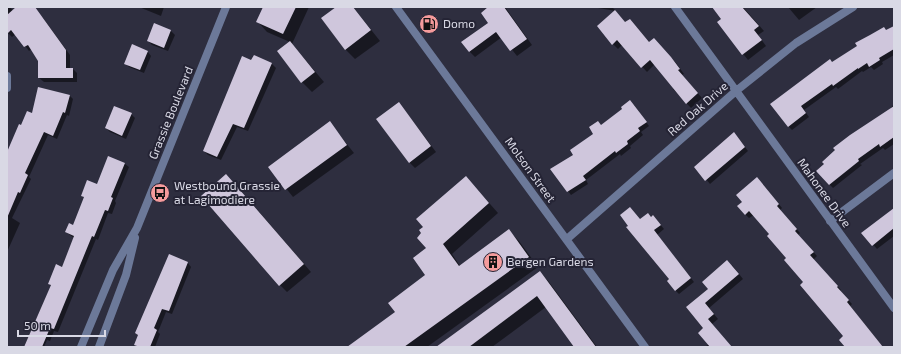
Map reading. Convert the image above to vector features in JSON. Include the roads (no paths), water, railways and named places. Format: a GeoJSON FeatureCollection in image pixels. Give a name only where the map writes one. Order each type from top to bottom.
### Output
{"type":"FeatureCollection","features":[{"type":"Feature","properties":{"kind":"street","name":"Grassie Boulevard"},"geometry":{"type":"LineString","coordinates":[[81,347],[113,270],[137,228],[226,7]]}},
{"type":"Feature","properties":{"kind":"street","name":"Mahonee Drive"},"geometry":{"type":"LineString","coordinates":[[674,7],[894,308]]}},
{"type":"Feature","properties":{"kind":"street","name":"Red Oak Drive"},"geometry":{"type":"LineString","coordinates":[[567,239],[736,91],[796,43],[853,7]]}},
{"type":"Feature","properties":{"kind":"street","name":"Molson Street"},"geometry":{"type":"LineString","coordinates":[[400,8],[645,347]]}},
{"type":"Feature","properties":{"kind":"street"},"geometry":{"type":"LineString","coordinates":[[7,76],[7,88]]}},
{"type":"Feature","properties":{"kind":"street"},"geometry":{"type":"LineString","coordinates":[[830,221],[894,173]]}},
{"type":"Feature","properties":{"kind":"street","name":"Grassie Boulevard"},"geometry":{"type":"LineString","coordinates":[[99,347],[126,275],[137,228]]}},
{"type":"Feature","properties":{"kind":"place","name":"Domo"},"geometry":{"type":"Point","coordinates":[429,24]}},
{"type":"Feature","properties":{"kind":"place","name":"Westbound Grassie at Lagimodiere"},"geometry":{"type":"Point","coordinates":[160,193]}},
{"type":"Feature","properties":{"kind":"place","name":"Bergen Gardens"},"geometry":{"type":"Point","coordinates":[493,262]}}]}
